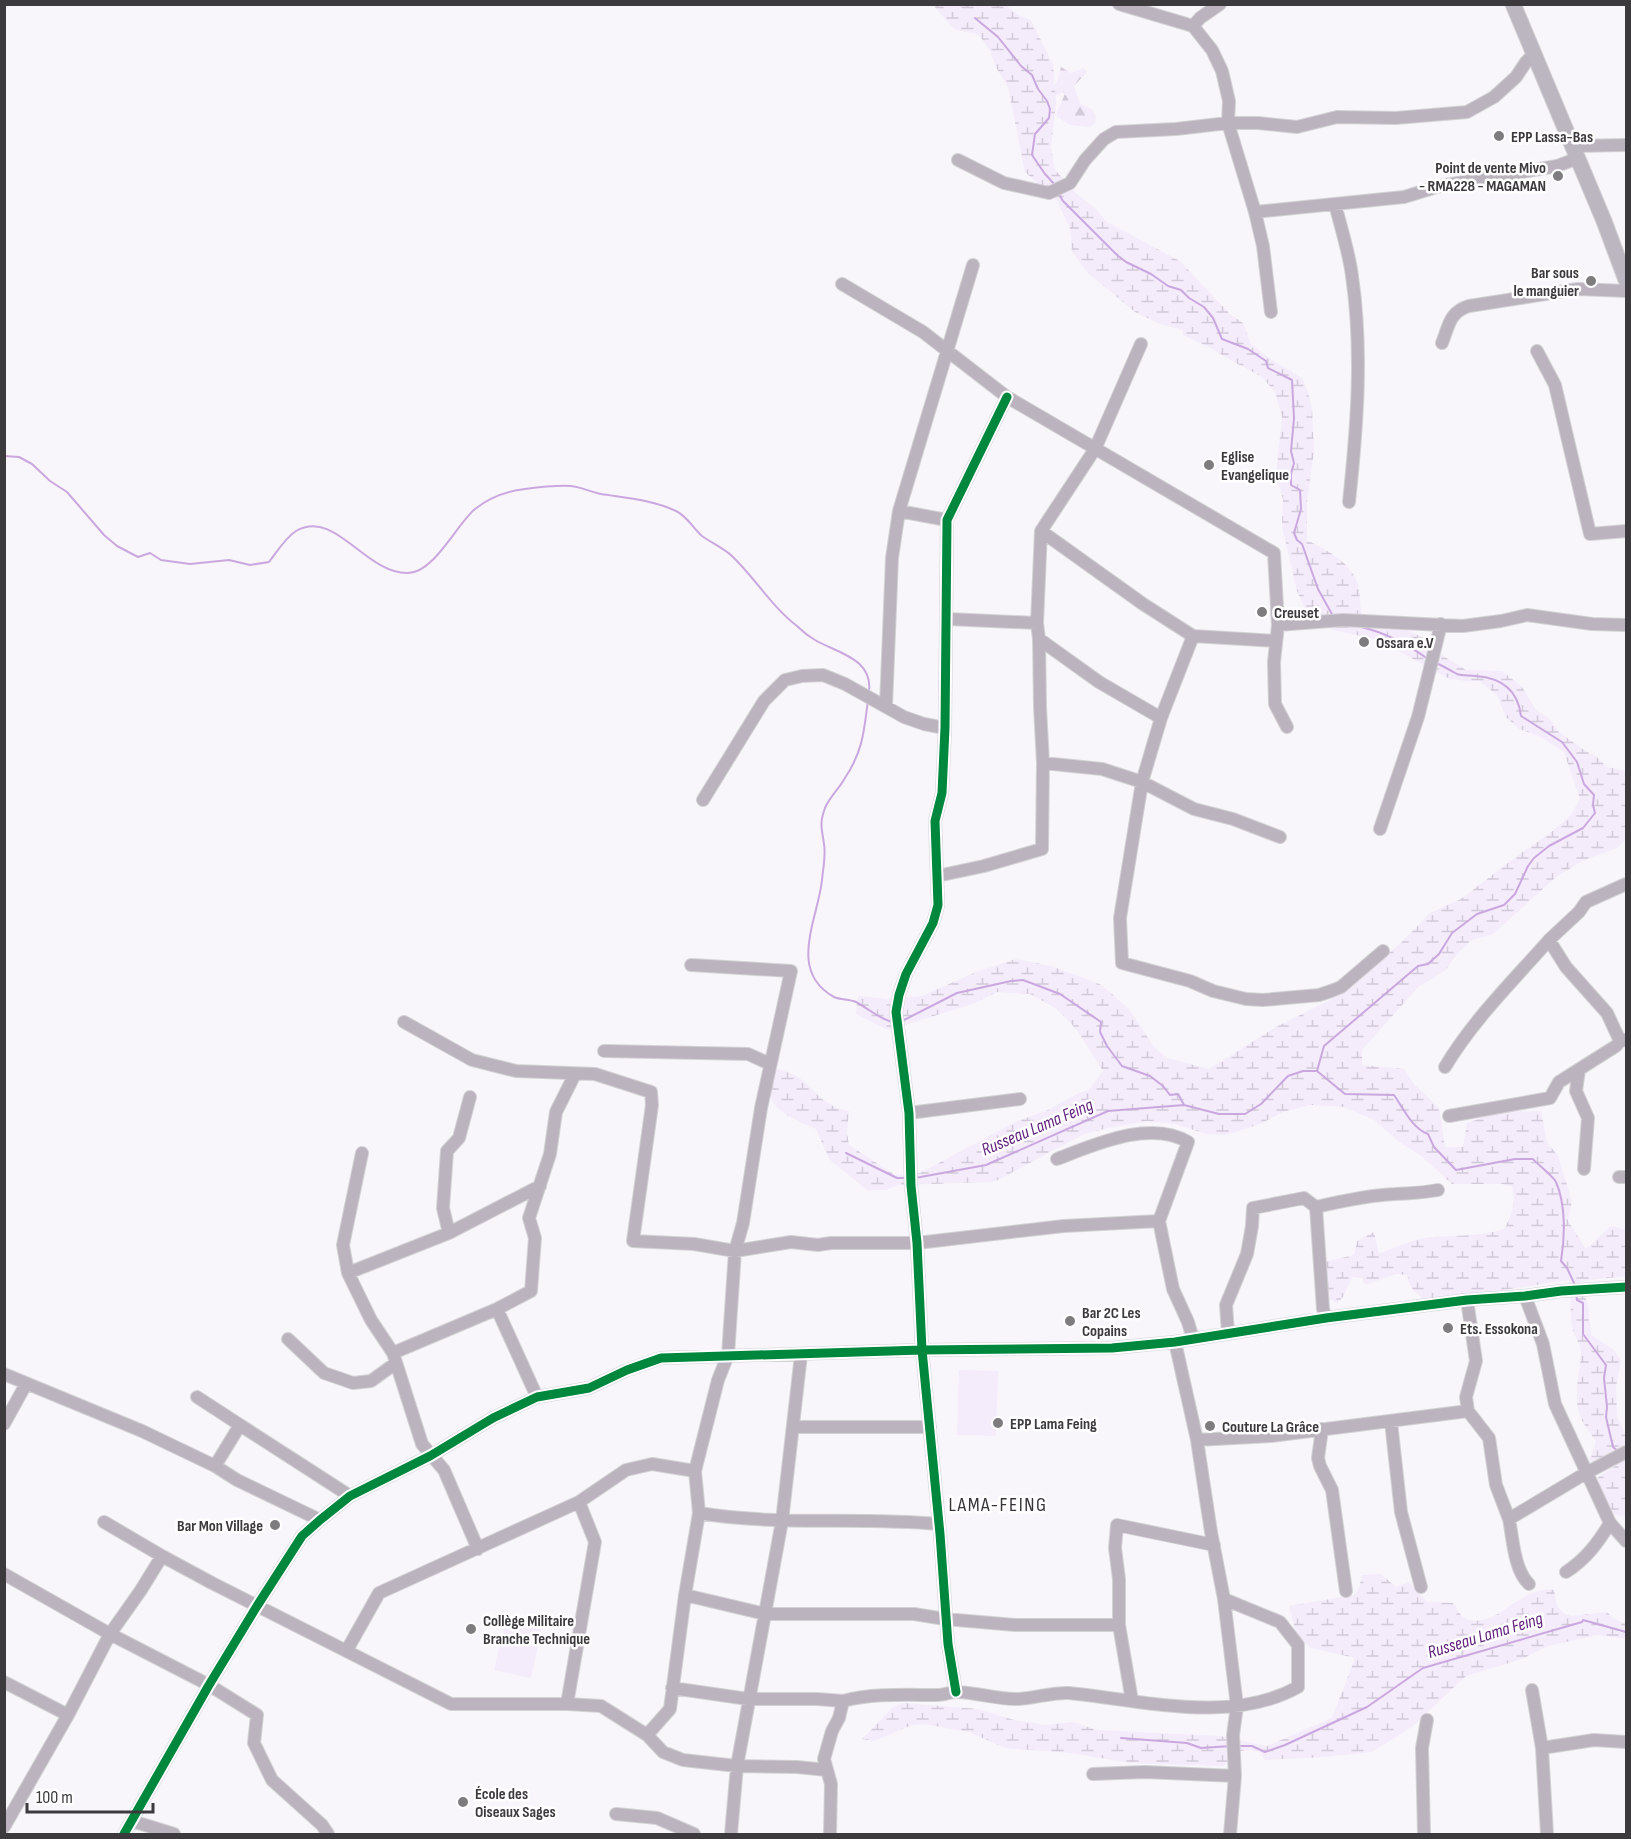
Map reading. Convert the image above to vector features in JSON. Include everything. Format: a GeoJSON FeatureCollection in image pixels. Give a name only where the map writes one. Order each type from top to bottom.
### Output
{"type":"FeatureCollection","features":[{"type":"Feature","properties":{"kind":"main road"},"geometry":{"type":"LineString","coordinates":[[1514,4],[1626,280]]}},
{"type":"Feature","properties":{"kind":"street"},"geometry":{"type":"LineString","coordinates":[[1119,4],[1193,26],[1212,50],[1222,71],[1229,101],[1228,123],[1263,246],[1271,312]]}},
{"type":"Feature","properties":{"kind":"street"},"geometry":{"type":"LineString","coordinates":[[1193,26],[1200,18],[1221,4]]}},
{"type":"Feature","properties":{"kind":"street"},"geometry":{"type":"LineString","coordinates":[[958,160],[1004,183],[1049,193],[1070,183],[1085,160],[1104,139],[1116,132],[1176,129],[1228,123],[1298,127],[1337,117],[1396,118],[1467,112],[1494,97],[1516,77],[1534,54]]}},
{"type":"Feature","properties":{"kind":"street"},"geometry":{"type":"LineString","coordinates":[[1255,212],[1404,197],[1440,186],[1557,166],[1575,152],[1626,145]]}},
{"type":"Feature","properties":{"kind":"street"},"geometry":{"type":"LineString","coordinates":[[1335,204],[1352,276],[1359,363],[1356,436],[1349,502]]}},
{"type":"Feature","properties":{"kind":"street"},"geometry":{"type":"LineString","coordinates":[[886,706],[892,558],[898,511],[973,265]]}},
{"type":"Feature","properties":{"kind":"street"},"geometry":{"type":"LineString","coordinates":[[842,284],[923,332],[1007,397],[1274,553],[1278,625],[1274,662],[1275,704],[1287,727]]}},
{"type":"Feature","properties":{"kind":"street"},"geometry":{"type":"LineString","coordinates":[[1442,343],[1452,317],[1459,309],[1468,306],[1578,289],[1626,291]]}},
{"type":"Feature","properties":{"kind":"street"},"geometry":{"type":"LineString","coordinates":[[937,876],[984,866],[1042,849],[1043,763],[1039,639],[1036,623],[1041,531],[1095,449],[1141,344]]}},
{"type":"Feature","properties":{"kind":"street"},"geometry":{"type":"LineString","coordinates":[[1537,351],[1555,385],[1590,534],[1626,531]]}},
{"type":"Feature","properties":{"kind":"street"},"geometry":{"type":"LineString","coordinates":[[956,1692],[945,1619],[922,1350],[917,1243],[911,1186],[909,1113],[896,1012],[906,974],[933,923],[938,905],[936,821],[942,793],[945,728],[948,619],[947,520],[1007,397]]}},
{"type":"Feature","properties":{"kind":"street"},"geometry":{"type":"LineString","coordinates":[[898,511],[947,520]]}},
{"type":"Feature","properties":{"kind":"street"},"geometry":{"type":"LineString","coordinates":[[1041,531],[1143,604],[1193,636],[1276,640]]}},
{"type":"Feature","properties":{"kind":"street"},"geometry":{"type":"LineString","coordinates":[[1278,625],[1338,621],[1462,626],[1530,615],[1592,624],[1626,625]]}},
{"type":"Feature","properties":{"kind":"street"},"geometry":{"type":"LineString","coordinates":[[948,619],[1036,623]]}},
{"type":"Feature","properties":{"kind":"street"},"geometry":{"type":"LineString","coordinates":[[1380,829],[1418,717],[1441,624]]}},
{"type":"Feature","properties":{"kind":"street"},"geometry":{"type":"LineString","coordinates":[[1193,636],[1161,718],[1142,782],[1120,918],[1122,963],[1190,981],[1213,991],[1246,999],[1263,1000],[1319,996],[1341,987],[1383,951]]}},
{"type":"Feature","properties":{"kind":"street"},"geometry":{"type":"LineString","coordinates":[[1039,639],[1100,682],[1161,718]]}},
{"type":"Feature","properties":{"kind":"street"},"geometry":{"type":"LineString","coordinates":[[703,800],[764,701],[785,680],[823,675],[845,684],[904,717],[945,728]]}},
{"type":"Feature","properties":{"kind":"street"},"geometry":{"type":"LineString","coordinates":[[1043,763],[1102,769],[1142,782],[1194,809],[1233,819],[1280,837]]}},
{"type":"Feature","properties":{"kind":"street"},"geometry":{"type":"LineString","coordinates":[[1445,1067],[1472,1027],[1586,902],[1626,884]]}},
{"type":"Feature","properties":{"kind":"street"},"geometry":{"type":"LineString","coordinates":[[1449,1116],[1550,1098],[1559,1082],[1623,1040],[1607,1013],[1566,967],[1549,940]]}},
{"type":"Feature","properties":{"kind":"street"},"geometry":{"type":"LineString","coordinates":[[647,1735],[670,1710],[685,1595],[699,1513],[696,1471],[718,1380],[728,1355],[735,1251],[743,1223],[760,1108],[791,971],[691,965]]}},
{"type":"Feature","properties":{"kind":"street"},"geometry":{"type":"LineString","coordinates":[[404,1022],[483,1064],[516,1071],[595,1074],[651,1092],[652,1105],[633,1241],[694,1244],[735,1251],[791,1242],[818,1245],[917,1243],[1064,1226],[1159,1221]]}},
{"type":"Feature","properties":{"kind":"street"},"geometry":{"type":"LineString","coordinates":[[604,1051],[748,1054],[770,1064]]}},
{"type":"Feature","properties":{"kind":"street"},"geometry":{"type":"LineString","coordinates":[[1579,1070],[1576,1091],[1588,1118],[1584,1170]]}},
{"type":"Feature","properties":{"kind":"street"},"geometry":{"type":"LineString","coordinates":[[288,1339],[324,1373],[353,1383],[371,1381],[394,1358],[531,1291],[535,1238],[529,1218],[550,1154],[556,1112],[575,1074]]}},
{"type":"Feature","properties":{"kind":"street"},"geometry":{"type":"LineString","coordinates":[[449,1233],[443,1208],[447,1151],[459,1138],[470,1097]]}},
{"type":"Feature","properties":{"kind":"street"},"geometry":{"type":"LineString","coordinates":[[909,1113],[1020,1099]]}},
{"type":"Feature","properties":{"kind":"street"},"geometry":{"type":"LineString","coordinates":[[1057,1159],[1128,1135],[1147,1133],[1181,1138],[1188,1142],[1159,1221],[1173,1288],[1193,1339]]}},
{"type":"Feature","properties":{"kind":"street"},"geometry":{"type":"LineString","coordinates":[[362,1153],[343,1245],[348,1273],[371,1320],[394,1358],[422,1444],[444,1470],[478,1549]]}},
{"type":"Feature","properties":{"kind":"street"},"geometry":{"type":"LineString","coordinates":[[348,1273],[449,1233],[540,1186]]}},
{"type":"Feature","properties":{"kind":"street"},"geometry":{"type":"LineString","coordinates":[[1316,1207],[1344,1200],[1438,1190]]}},
{"type":"Feature","properties":{"kind":"street"},"geometry":{"type":"LineString","coordinates":[[1228,1333],[1226,1305],[1247,1254],[1253,1208],[1304,1198],[1316,1207],[1323,1309],[1326,1318]]}},
{"type":"Feature","properties":{"kind":"street"},"geometry":{"type":"LineString","coordinates":[[124,1834],[209,1684],[302,1536],[350,1496],[430,1456],[493,1418],[537,1397],[589,1388],[627,1370],[661,1358],[922,1350],[1112,1348],[1175,1342],[1326,1318],[1467,1300],[1626,1287]]}},
{"type":"Feature","properties":{"kind":"street"},"geometry":{"type":"LineString","coordinates":[[1525,1296],[1543,1344],[1555,1404],[1610,1523],[1626,1541]]}},
{"type":"Feature","properties":{"kind":"street"},"geometry":{"type":"LineString","coordinates":[[1467,1300],[1476,1361],[1466,1397],[1468,1411],[1489,1437],[1496,1485],[1509,1519],[1523,1579],[1529,1584]]}},
{"type":"Feature","properties":{"kind":"street"},"geometry":{"type":"LineString","coordinates":[[497,1309],[537,1397]]}},
{"type":"Feature","properties":{"kind":"street"},"geometry":{"type":"LineString","coordinates":[[1175,1342],[1197,1440],[1224,1599],[1238,1706],[1233,1735],[1235,1776],[1230,1834]]}},
{"type":"Feature","properties":{"kind":"street"},"geometry":{"type":"LineString","coordinates":[[731,1834],[737,1766],[782,1521],[801,1355]]}},
{"type":"Feature","properties":{"kind":"street"},"geometry":{"type":"LineString","coordinates":[[4,1374],[142,1431],[320,1520]]}},
{"type":"Feature","properties":{"kind":"street"},"geometry":{"type":"LineString","coordinates":[[4,1424],[26,1384]]}},
{"type":"Feature","properties":{"kind":"street"},"geometry":{"type":"LineString","coordinates":[[197,1396],[350,1496]]}},
{"type":"Feature","properties":{"kind":"street"},"geometry":{"type":"LineString","coordinates":[[1197,1440],[1271,1436],[1468,1411]]}},
{"type":"Feature","properties":{"kind":"street"},"geometry":{"type":"LineString","coordinates":[[1391,1422],[1401,1512],[1421,1587]]}},
{"type":"Feature","properties":{"kind":"street"},"geometry":{"type":"LineString","coordinates":[[215,1466],[240,1425]]}},
{"type":"Feature","properties":{"kind":"street"},"geometry":{"type":"LineString","coordinates":[[794,1427],[930,1427]]}},
{"type":"Feature","properties":{"kind":"street"},"geometry":{"type":"LineString","coordinates":[[1322,1429],[1318,1458],[1332,1490],[1346,1591]]}},
{"type":"Feature","properties":{"kind":"street"},"geometry":{"type":"LineString","coordinates":[[1509,1519],[1586,1473],[1623,1454]]}},
{"type":"Feature","properties":{"kind":"street"},"geometry":{"type":"LineString","coordinates":[[347,1650],[379,1593],[579,1502],[626,1470],[652,1464],[696,1471]]}},
{"type":"Feature","properties":{"kind":"street"},"geometry":{"type":"LineString","coordinates":[[567,1704],[596,1542],[579,1502]]}},
{"type":"Feature","properties":{"kind":"street"},"geometry":{"type":"LineString","coordinates":[[699,1513],[782,1521],[890,1521],[938,1524]]}},
{"type":"Feature","properties":{"kind":"street"},"geometry":{"type":"LineString","coordinates":[[104,1522],[162,1556],[257,1606],[451,1704],[601,1706],[647,1735],[663,1752],[683,1760],[737,1766],[827,1770]]}},
{"type":"Feature","properties":{"kind":"street"},"geometry":{"type":"LineString","coordinates":[[1566,1572],[1582,1562],[1600,1541],[1610,1523]]}},
{"type":"Feature","properties":{"kind":"street"},"geometry":{"type":"LineString","coordinates":[[1132,1701],[1119,1625],[1117,1525],[1214,1545]]}},
{"type":"Feature","properties":{"kind":"street"},"geometry":{"type":"LineString","coordinates":[[4,1827],[8,1811],[68,1715],[110,1634],[162,1556]]}},
{"type":"Feature","properties":{"kind":"street"},"geometry":{"type":"LineString","coordinates":[[4,1574],[110,1634],[209,1684],[258,1715],[254,1743],[272,1780],[328,1834]]}},
{"type":"Feature","properties":{"kind":"street"},"geometry":{"type":"LineString","coordinates":[[685,1595],[765,1614],[914,1614],[1016,1625],[1119,1625]]}},
{"type":"Feature","properties":{"kind":"street"},"geometry":{"type":"LineString","coordinates":[[672,1688],[748,1699],[843,1701],[864,1696],[941,1695],[956,1692],[1020,1699],[1066,1693],[1177,1707],[1238,1706],[1260,1701],[1298,1687],[1298,1645],[1280,1622],[1224,1599]]}},
{"type":"Feature","properties":{"kind":"street"},"geometry":{"type":"LineString","coordinates":[[4,1682],[68,1715]]}},
{"type":"Feature","properties":{"kind":"street"},"geometry":{"type":"LineString","coordinates":[[1532,1690],[1542,1748],[1547,1834]]}},
{"type":"Feature","properties":{"kind":"street"},"geometry":{"type":"LineString","coordinates":[[830,1834],[831,1784],[824,1759],[843,1701]]}},
{"type":"Feature","properties":{"kind":"street"},"geometry":{"type":"LineString","coordinates":[[1424,1834],[1422,1748],[1427,1720]]}},
{"type":"Feature","properties":{"kind":"street"},"geometry":{"type":"LineString","coordinates":[[1542,1748],[1594,1740],[1626,1742]]}},
{"type":"Feature","properties":{"kind":"street"},"geometry":{"type":"LineString","coordinates":[[1093,1774],[1145,1772],[1235,1776]]}},
{"type":"Feature","properties":{"kind":"street"},"geometry":{"type":"LineString","coordinates":[[616,1814],[657,1818],[694,1834]]}},
{"type":"Feature","properties":{"kind":"street"},"geometry":{"type":"LineString","coordinates":[[132,1821],[174,1834]]}},
{"type":"Feature","properties":{"kind":"green space"},"geometry":{"type":"Polygon","coordinates":[[[933,5],[1006,5],[1018,15],[1031,20],[1053,65],[1056,103],[1051,147],[1055,170],[1107,222],[1180,261],[1230,314],[1243,323],[1251,344],[1270,359],[1302,378],[1312,408],[1314,451],[1307,502],[1307,540],[1337,557],[1349,569],[1358,584],[1361,613],[1387,626],[1404,629],[1424,638],[1429,645],[1466,670],[1502,671],[1522,687],[1537,711],[1548,717],[1559,732],[1596,756],[1607,767],[1626,771],[1626,839],[1617,848],[1582,861],[1556,877],[1493,934],[1472,940],[1457,954],[1446,970],[1418,987],[1362,1050],[1362,1065],[1404,1069],[1414,1084],[1439,1108],[1445,1147],[1463,1147],[1467,1123],[1500,1112],[1541,1111],[1547,1142],[1558,1156],[1572,1201],[1568,1221],[1586,1249],[1611,1226],[1626,1230],[1626,1276],[1580,1281],[1588,1305],[1591,1335],[1614,1350],[1621,1361],[1616,1386],[1617,1416],[1626,1436],[1626,1517],[1613,1514],[1598,1477],[1617,1465],[1610,1457],[1597,1462],[1589,1461],[1596,1442],[1582,1421],[1578,1410],[1581,1350],[1572,1327],[1569,1280],[1428,1301],[1414,1291],[1407,1275],[1396,1274],[1365,1285],[1362,1278],[1352,1277],[1343,1297],[1337,1303],[1327,1297],[1324,1262],[1354,1255],[1357,1241],[1374,1232],[1379,1254],[1419,1239],[1477,1235],[1504,1229],[1512,1209],[1514,1198],[1512,1186],[1452,1184],[1420,1155],[1398,1141],[1374,1120],[1344,1107],[1310,1105],[1283,1112],[1260,1124],[1226,1135],[1206,1134],[1176,1124],[1147,1121],[1108,1128],[1084,1134],[994,1182],[898,1185],[886,1190],[868,1190],[829,1159],[816,1129],[786,1114],[772,1101],[771,1081],[777,1069],[797,1076],[827,1102],[849,1111],[847,1133],[849,1145],[895,1175],[920,1173],[1017,1121],[1046,1111],[1089,1090],[1103,1071],[1076,1029],[1057,1009],[1030,994],[997,992],[973,1004],[888,1030],[856,1014],[858,996],[887,999],[922,996],[976,972],[1016,959],[1051,966],[1102,985],[1129,1009],[1154,1047],[1167,1058],[1209,1069],[1276,1027],[1330,1000],[1402,942],[1430,913],[1461,899],[1549,834],[1570,816],[1580,799],[1564,752],[1539,736],[1519,729],[1506,717],[1497,695],[1479,681],[1448,678],[1378,640],[1333,630],[1308,615],[1297,591],[1282,526],[1283,499],[1276,476],[1282,417],[1275,392],[1262,377],[1183,335],[1183,330],[1160,324],[1135,312],[1088,273],[1072,252],[1070,228],[1057,201],[1025,172],[1008,87],[990,51],[979,35],[954,29],[933,5]]]}},
{"type":"Feature","properties":{"kind":"green space"},"geometry":{"type":"Polygon","coordinates":[[[1061,67],[1071,73],[1084,68],[1087,72],[1074,86],[1080,104],[1092,109],[1096,116],[1095,123],[1090,127],[1070,125],[1057,117],[1065,94],[1063,92],[1052,97],[1052,88],[1057,82],[1061,67]]]}},
{"type":"Feature","properties":{"kind":"green space"},"geometry":{"type":"Polygon","coordinates":[[[959,1370],[998,1371],[996,1436],[957,1435],[959,1370]]]}},
{"type":"Feature","properties":{"kind":"green space"},"geometry":{"type":"Polygon","coordinates":[[[1381,1574],[1396,1587],[1409,1582],[1427,1602],[1453,1603],[1462,1616],[1469,1620],[1480,1621],[1490,1618],[1531,1594],[1542,1590],[1554,1590],[1557,1606],[1565,1614],[1572,1616],[1607,1612],[1613,1618],[1626,1624],[1626,1639],[1598,1635],[1548,1646],[1522,1659],[1466,1676],[1413,1726],[1372,1752],[1265,1760],[1260,1752],[1252,1750],[1226,1752],[1228,1761],[1223,1766],[1130,1763],[1071,1753],[1005,1748],[969,1732],[924,1724],[912,1725],[874,1741],[862,1739],[893,1707],[903,1703],[978,1709],[1014,1720],[1045,1725],[1073,1722],[1097,1730],[1220,1736],[1267,1746],[1332,1718],[1355,1658],[1312,1648],[1297,1637],[1289,1606],[1354,1595],[1359,1589],[1362,1575],[1381,1574]]]}},
{"type":"Feature","properties":{"kind":"green space"},"geometry":{"type":"Polygon","coordinates":[[[506,1620],[542,1628],[531,1678],[494,1670],[506,1620]]]}},
{"type":"Feature","properties":{"kind":"waterway"},"geometry":{"type":"LineString","coordinates":[[975,18],[998,37],[1021,66],[1032,75],[1047,101],[1050,109],[1049,118],[1035,134],[1032,155],[1056,186]]}},
{"type":"Feature","properties":{"kind":"waterway"},"geometry":{"type":"LineString","coordinates":[[1059,194],[1063,201],[1117,255],[1168,286],[1181,290],[1204,307],[1213,318],[1222,339],[1248,349],[1266,361],[1268,368],[1292,380],[1294,418],[1291,451],[1294,463],[1291,485],[1300,490],[1301,509],[1294,533],[1302,544],[1318,589],[1333,616]]}},
{"type":"Feature","properties":{"kind":"waterway"},"geometry":{"type":"LineString","coordinates":[[4,456],[19,457],[32,464],[50,481],[67,492],[104,535],[117,546],[138,557],[150,553],[161,560],[190,564],[229,560],[250,565],[269,562],[292,534],[310,526],[324,528],[337,534],[378,564],[392,571],[408,573],[418,571],[436,557],[468,516],[480,505],[512,491],[571,486],[658,504],[680,513],[702,536],[732,556],[780,610],[805,633],[859,664],[869,681],[869,692]]}},
{"type":"Feature","properties":{"kind":"waterway"},"geometry":{"type":"LineString","coordinates":[[1361,627],[1396,640],[1428,659]]}},
{"type":"Feature","properties":{"kind":"waterway"},"geometry":{"type":"LineString","coordinates":[[1317,1071],[1324,1046],[1418,966],[1428,964],[1439,954],[1452,933],[1477,914],[1504,905],[1515,894],[1534,858],[1549,846],[1583,828],[1595,813],[1594,795],[1584,784],[1577,762],[1562,742],[1521,716],[1516,699],[1507,687],[1494,679],[1457,674],[1436,663]]}},
{"type":"Feature","properties":{"kind":"waterway"},"geometry":{"type":"LineString","coordinates":[[868,700],[862,740],[856,759],[827,804],[822,818],[824,862],[808,959],[812,973],[820,986],[834,997],[856,1002],[892,1022]]}},
{"type":"Feature","properties":{"kind":"waterway"},"geometry":{"type":"LineString","coordinates":[[902,1021],[957,993],[1023,980],[1060,994],[1101,1022],[1100,1032],[1122,1066],[1150,1076],[1170,1095],[1178,1094],[1184,1105]]}},
{"type":"Feature","properties":{"kind":"waterway","name":"Russeau Lama Feing"},"geometry":{"type":"LineString","coordinates":[[915,1178],[986,1165],[1108,1111],[1184,1105],[1219,1114],[1245,1114],[1261,1104],[1288,1076],[1303,1071],[1317,1071],[1345,1094],[1394,1095],[1417,1127],[1428,1134],[1434,1147],[1456,1170],[1515,1159],[1533,1159],[1555,1180],[1559,1191],[1564,1221],[1561,1261],[1575,1285]]}},
{"type":"Feature","properties":{"kind":"waterway","name":"Russeau Lama Feing"},"geometry":{"type":"LineString","coordinates":[[846,1153],[897,1178],[907,1178]]}},
{"type":"Feature","properties":{"kind":"waterway","name":"Russeau Lama Feing"},"geometry":{"type":"LineString","coordinates":[[1576,1293],[1577,1300],[1583,1303],[1583,1334],[1606,1365],[1604,1378],[1606,1417],[1613,1447],[1618,1451]]}},
{"type":"Feature","properties":{"kind":"waterway","name":"Russeau Lama Feing"},"geometry":{"type":"LineString","coordinates":[[1239,1746],[1252,1746],[1265,1752],[1285,1745],[1367,1707],[1423,1668],[1583,1620],[1626,1632]]}},
{"type":"Feature","properties":{"kind":"waterway","name":"Russeau Lama Feing"},"geometry":{"type":"LineString","coordinates":[[1121,1738],[1187,1743],[1201,1748],[1231,1746]]}},
{"type":"Feature","properties":{"kind":"cycle path"},"geometry":{"type":"LineString","coordinates":[[956,1692],[948,1644],[922,1350],[917,1243],[911,1186],[909,1113],[896,1012],[906,974],[933,923],[938,905],[935,821],[942,793],[945,728],[947,520],[1007,397]]}},
{"type":"Feature","properties":{"kind":"cycle path"},"geometry":{"type":"LineString","coordinates":[[124,1834],[209,1685],[302,1536],[350,1496],[430,1456],[493,1418],[537,1397],[589,1388],[627,1370],[661,1358],[922,1350],[1112,1348],[1175,1342],[1326,1318],[1467,1300],[1626,1287]]}},
{"type":"Feature","properties":{"kind":"place","name":"EPP Lassa-Bas"},"geometry":{"type":"Point","coordinates":[1499,136]}},
{"type":"Feature","properties":{"kind":"place","name":"Point de vente Mivo - RMA228 - MAGAMAN"},"geometry":{"type":"Point","coordinates":[1558,176]}},
{"type":"Feature","properties":{"kind":"place","name":"Bar sous le manguier"},"geometry":{"type":"Point","coordinates":[1591,281]}},
{"type":"Feature","properties":{"kind":"place","name":"Eglise Evangelique"},"geometry":{"type":"Point","coordinates":[1209,465]}},
{"type":"Feature","properties":{"kind":"place","name":"Creuset"},"geometry":{"type":"Point","coordinates":[1262,612]}},
{"type":"Feature","properties":{"kind":"place","name":"Ossara e.V"},"geometry":{"type":"Point","coordinates":[1364,642]}},
{"type":"Feature","properties":{"kind":"place","name":"Bar 2C Les Copains"},"geometry":{"type":"Point","coordinates":[1070,1321]}},
{"type":"Feature","properties":{"kind":"place","name":"Ets. Essokona"},"geometry":{"type":"Point","coordinates":[1448,1328]}},
{"type":"Feature","properties":{"kind":"place","name":"EPP Lama Feing"},"geometry":{"type":"Point","coordinates":[998,1423]}},
{"type":"Feature","properties":{"kind":"place","name":"Couture La Grâce"},"geometry":{"type":"Point","coordinates":[1210,1426]}},
{"type":"Feature","properties":{"kind":"place","name":"Bar Mon Village"},"geometry":{"type":"Point","coordinates":[275,1525]}},
{"type":"Feature","properties":{"kind":"place","name":"Collège Militaire Branche Technique"},"geometry":{"type":"Point","coordinates":[471,1629]}},
{"type":"Feature","properties":{"kind":"place","name":"École des Oiseaux Sages"},"geometry":{"type":"Point","coordinates":[463,1802]}},
{"type":"Feature","properties":{"kind":"district","name":"LAMA-FEING"},"geometry":{"type":"Point","coordinates":[998,1504]}}]}
